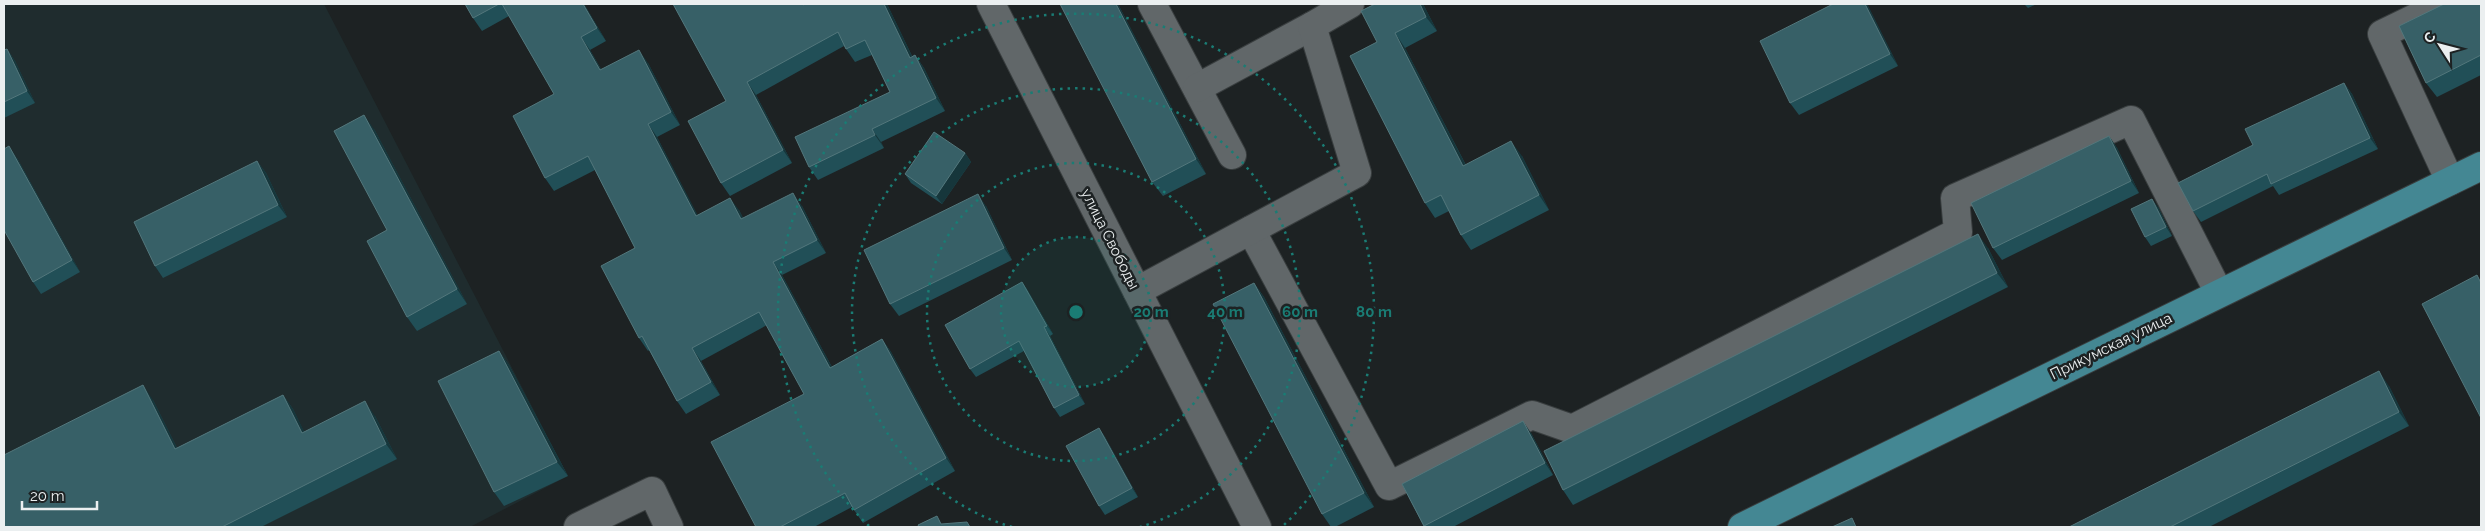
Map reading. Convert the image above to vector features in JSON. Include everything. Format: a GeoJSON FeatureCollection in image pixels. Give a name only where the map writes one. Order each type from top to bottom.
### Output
{"type":"FeatureCollection","features":[{"type":"Feature","properties":{"kind":"main road","name":"Прикумская улица"},"geometry":{"type":"LineString","coordinates":[[1742,527],[2481,166]]}},
{"type":"Feature","properties":{"kind":"street","name":"улица Свободы"},"geometry":{"type":"LineString","coordinates":[[990,4],[1257,527]]}},
{"type":"Feature","properties":{"kind":"street"},"geometry":{"type":"LineString","coordinates":[[1152,4],[1232,155]]}},
{"type":"Feature","properties":{"kind":"street"},"geometry":{"type":"LineString","coordinates":[[1197,88],[1350,4]]}},
{"type":"Feature","properties":{"kind":"street"},"geometry":{"type":"LineString","coordinates":[[2444,4],[2382,34],[2450,181]]}},
{"type":"Feature","properties":{"kind":"street"},"geometry":{"type":"LineString","coordinates":[[1137,291],[1357,173],[1312,26]]}},
{"type":"Feature","properties":{"kind":"street"},"geometry":{"type":"LineString","coordinates":[[1251,230],[1389,486],[1532,415],[1572,429],[1958,232],[1955,198],[2131,120],[2219,293]]}},
{"type":"Feature","properties":{"kind":"street"},"geometry":{"type":"LineString","coordinates":[[578,527],[652,491],[669,527]]}},
{"type":"Feature","properties":{"kind":"shaded area"},"geometry":{"type":"Polygon","coordinates":[[[4,4],[324,4],[568,476],[470,527],[4,527],[4,4]]]}},
{"type":"Feature","properties":{"kind":"building"},"geometry":{"type":"Polygon","coordinates":[[[465,4],[499,4],[473,18],[465,4]]]}},
{"type":"Feature","properties":{"kind":"building"},"geometry":{"type":"Polygon","coordinates":[[[502,4],[583,4],[597,28],[581,37],[600,70],[639,50],[671,112],[648,124],[696,216],[730,198],[741,219],[793,193],[817,240],[773,262],[830,368],[882,339],[946,458],[854,510],[845,493],[780,527],[756,527],[711,442],[804,394],[759,312],[692,348],[711,382],[677,401],[642,336],[639,338],[601,266],[635,248],[588,156],[545,178],[513,116],[554,94],[502,4]]]}},
{"type":"Feature","properties":{"kind":"building"},"geometry":{"type":"Polygon","coordinates":[[[673,4],[884,4],[910,58],[915,55],[936,98],[872,129],[875,135],[809,167],[795,137],[890,92],[865,40],[846,49],[838,32],[747,82],[783,150],[721,183],[688,121],[726,101],[673,4]]]}},
{"type":"Feature","properties":{"kind":"building"},"geometry":{"type":"Polygon","coordinates":[[[1060,4],[1116,4],[1196,159],[1152,182],[1060,4]]]}},
{"type":"Feature","properties":{"kind":"building"},"geometry":{"type":"Polygon","coordinates":[[[1375,4],[1420,4],[1426,17],[1395,33],[1463,166],[1511,141],[1539,195],[1461,235],[1441,195],[1425,203],[1350,56],[1377,42],[1361,11],[1375,4]]]}},
{"type":"Feature","properties":{"kind":"building"},"geometry":{"type":"Polygon","coordinates":[[[1833,4],[1865,4],[1890,54],[1790,103],[1760,41],[1833,4]]]}},
{"type":"Feature","properties":{"kind":"building"},"geometry":{"type":"Polygon","coordinates":[[[2444,4],[2481,4],[2481,55],[2426,83],[2399,26],[2444,4]]]}},
{"type":"Feature","properties":{"kind":"building"},"geometry":{"type":"Polygon","coordinates":[[[7,49],[27,91],[4,102],[4,50],[7,49]]]}},
{"type":"Feature","properties":{"kind":"building"},"geometry":{"type":"Polygon","coordinates":[[[2344,83],[2370,138],[2271,184],[2267,174],[2193,211],[2178,183],[2253,145],[2245,129],[2344,83]]]}},
{"type":"Feature","properties":{"kind":"building"},"geometry":{"type":"Polygon","coordinates":[[[364,115],[457,289],[407,317],[367,241],[387,230],[334,131],[364,115]]]}},
{"type":"Feature","properties":{"kind":"building"},"geometry":{"type":"Polygon","coordinates":[[[934,132],[965,153],[936,196],[905,174],[934,132]]]}},
{"type":"Feature","properties":{"kind":"building"},"geometry":{"type":"Polygon","coordinates":[[[2109,136],[2131,181],[1993,248],[1971,203],[2109,136]]]}},
{"type":"Feature","properties":{"kind":"building"},"geometry":{"type":"Polygon","coordinates":[[[9,146],[72,260],[33,282],[4,230],[4,149],[9,146]]]}},
{"type":"Feature","properties":{"kind":"building"},"geometry":{"type":"Polygon","coordinates":[[[257,161],[278,205],[155,266],[134,222],[257,161]]]}},
{"type":"Feature","properties":{"kind":"building"},"geometry":{"type":"Polygon","coordinates":[[[978,194],[1004,248],[890,304],[864,250],[978,194]]]}},
{"type":"Feature","properties":{"kind":"building"},"geometry":{"type":"Polygon","coordinates":[[[2152,199],[2166,227],[2145,237],[2131,209],[2152,199]]]}},
{"type":"Feature","properties":{"kind":"building"},"geometry":{"type":"Polygon","coordinates":[[[1978,234],[1997,273],[1563,490],[1544,451],[1978,234]]]}},
{"type":"Feature","properties":{"kind":"building"},"geometry":{"type":"Polygon","coordinates":[[[2477,275],[2481,283],[2481,418],[2422,304],[2477,275]]]}},
{"type":"Feature","properties":{"kind":"building"},"geometry":{"type":"Polygon","coordinates":[[[1022,282],[1047,326],[1044,327],[1079,395],[1054,408],[1019,341],[970,369],[945,325],[1022,282]]]}},
{"type":"Feature","properties":{"kind":"building"},"geometry":{"type":"Polygon","coordinates":[[[1254,283],[1364,493],[1322,514],[1213,304],[1254,283]]]}},
{"type":"Feature","properties":{"kind":"building"},"geometry":{"type":"Polygon","coordinates":[[[499,351],[557,462],[494,492],[438,381],[499,351]]]}},
{"type":"Feature","properties":{"kind":"building"},"geometry":{"type":"Polygon","coordinates":[[[2379,371],[2399,412],[2170,527],[2069,527],[2379,371]]]}},
{"type":"Feature","properties":{"kind":"building"},"geometry":{"type":"Polygon","coordinates":[[[143,385],[175,449],[283,395],[302,433],[365,401],[386,444],[222,527],[4,527],[4,455],[143,385]]]}},
{"type":"Feature","properties":{"kind":"building"},"geometry":{"type":"Polygon","coordinates":[[[1523,421],[1545,463],[1424,526],[1402,484],[1523,421]]]}},
{"type":"Feature","properties":{"kind":"building"},"geometry":{"type":"Polygon","coordinates":[[[1099,428],[1132,488],[1099,506],[1066,446],[1099,428]]]}},
{"type":"Feature","properties":{"kind":"building"},"geometry":{"type":"Polygon","coordinates":[[[937,516],[941,524],[967,522],[970,527],[919,527],[918,525],[937,516]]]}},
{"type":"Feature","properties":{"kind":"building"},"geometry":{"type":"Polygon","coordinates":[[[1852,518],[1856,527],[1832,527],[1852,518]]]}}]}
